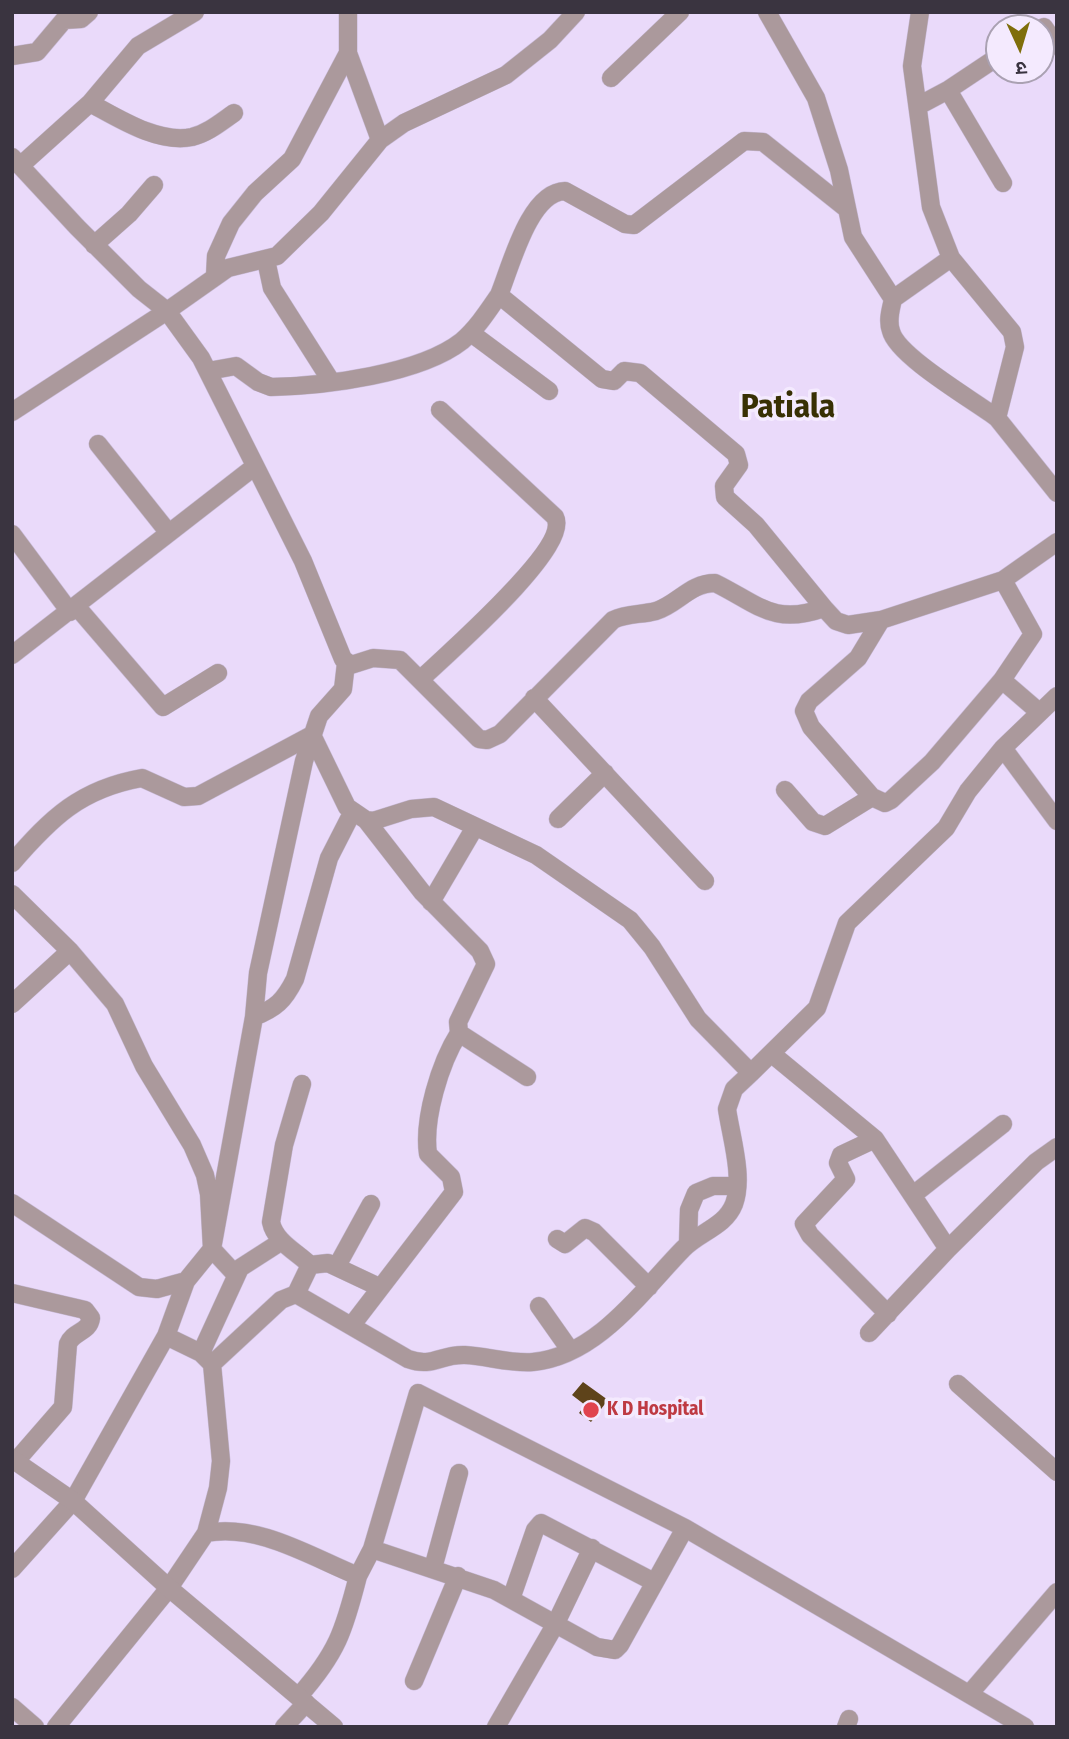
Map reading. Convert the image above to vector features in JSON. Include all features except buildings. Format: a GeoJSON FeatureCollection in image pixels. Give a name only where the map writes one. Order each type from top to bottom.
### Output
{"type":"FeatureCollection","features":[{"type":"Feature","properties":{"kind":"street"},"geometry":{"type":"LineString","coordinates":[[12,56],[37,52],[64,20],[81,19],[89,12]]}},
{"type":"Feature","properties":{"kind":"street"},"geometry":{"type":"LineString","coordinates":[[14,1562],[73,1501],[166,1336],[186,1281],[212,1249],[254,1017],[258,973],[267,924],[312,735],[319,716],[343,689],[346,663],[303,561],[208,371],[167,312],[94,245],[16,162],[90,103],[138,46],[195,12]]}},
{"type":"Feature","properties":{"kind":"street"},"geometry":{"type":"LineString","coordinates":[[348,12],[348,53],[380,141]]}},
{"type":"Feature","properties":{"kind":"street"},"geometry":{"type":"LineString","coordinates":[[12,412],[167,312],[215,276],[241,263],[266,260],[287,248],[321,213],[380,141],[404,123],[506,75],[550,40],[576,12]]}},
{"type":"Feature","properties":{"kind":"street"},"geometry":{"type":"LineString","coordinates":[[611,78],[680,12]]}},
{"type":"Feature","properties":{"kind":"street"},"geometry":{"type":"LineString","coordinates":[[767,12],[816,98],[853,237],[893,299]]}},
{"type":"Feature","properties":{"kind":"street"},"geometry":{"type":"LineString","coordinates":[[920,12],[912,66],[931,207],[951,258],[1012,332],[1015,347],[997,418]]}},
{"type":"Feature","properties":{"kind":"street"},"geometry":{"type":"LineString","coordinates":[[215,276],[216,256],[231,223],[255,193],[292,159],[348,53]]}},
{"type":"Feature","properties":{"kind":"street"},"geometry":{"type":"LineString","coordinates":[[918,106],[985,66]]}},
{"type":"Feature","properties":{"kind":"street"},"geometry":{"type":"LineString","coordinates":[[948,90],[1003,183]]}},
{"type":"Feature","properties":{"kind":"street"},"geometry":{"type":"LineString","coordinates":[[90,103],[140,128],[183,138],[207,131],[234,113]]}},
{"type":"Feature","properties":{"kind":"street"},"geometry":{"type":"LineString","coordinates":[[208,371],[236,366],[258,382],[271,387],[331,381],[426,362],[471,333],[499,295],[527,223],[551,194],[565,191],[625,224],[634,225],[744,141],[763,142],[847,209]]}},
{"type":"Feature","properties":{"kind":"street"},"geometry":{"type":"LineString","coordinates":[[94,245],[129,214],[154,185]]}},
{"type":"Feature","properties":{"kind":"street"},"geometry":{"type":"LineString","coordinates":[[951,258],[893,299],[889,316],[891,333],[903,352],[997,418],[1057,492]]}},
{"type":"Feature","properties":{"kind":"street"},"geometry":{"type":"LineString","coordinates":[[266,260],[272,288],[331,381]]}},
{"type":"Feature","properties":{"kind":"street"},"geometry":{"type":"LineString","coordinates":[[499,295],[602,379],[614,381],[624,371],[640,373],[736,454],[739,465],[724,486],[725,497],[764,534],[835,621],[848,625],[881,620],[1003,580],[1057,542]]}},
{"type":"Feature","properties":{"kind":"street"},"geometry":{"type":"LineString","coordinates":[[471,333],[549,390]]}},
{"type":"Feature","properties":{"kind":"street"},"geometry":{"type":"LineString","coordinates":[[421,679],[534,567],[552,542],[558,525],[555,517],[440,410]]}},
{"type":"Feature","properties":{"kind":"street"},"geometry":{"type":"LineString","coordinates":[[98,444],[168,532]]}},
{"type":"Feature","properties":{"kind":"street"},"geometry":{"type":"LineString","coordinates":[[12,655],[254,467]]}},
{"type":"Feature","properties":{"kind":"street"},"geometry":{"type":"LineString","coordinates":[[13,538],[73,610],[163,707],[218,673]]}},
{"type":"Feature","properties":{"kind":"street"},"geometry":{"type":"LineString","coordinates":[[881,620],[872,640],[858,658],[809,701],[804,711],[811,727],[872,797],[885,803],[904,789],[1002,680],[1032,634],[1003,580]]}},
{"type":"Feature","properties":{"kind":"street"},"geometry":{"type":"LineString","coordinates":[[346,663],[388,657],[408,665],[472,733],[487,740],[500,734],[613,620],[624,615],[654,611],[704,583],[715,583],[772,615],[804,615],[824,608]]}},
{"type":"Feature","properties":{"kind":"street"},"geometry":{"type":"LineString","coordinates":[[1002,680],[1038,711]]}},
{"type":"Feature","properties":{"kind":"street"},"geometry":{"type":"LineString","coordinates":[[296,1294],[424,1364],[454,1355],[529,1362],[548,1360],[602,1331],[649,1287],[688,1243],[722,1221],[730,1212],[737,1186],[727,1109],[734,1089],[817,1008],[847,923],[946,828],[968,791],[1003,748],[1057,695]]}},
{"type":"Feature","properties":{"kind":"street"},"geometry":{"type":"LineString","coordinates":[[534,698],[705,881]]}},
{"type":"Feature","properties":{"kind":"street"},"geometry":{"type":"LineString","coordinates":[[312,735],[347,807],[359,816],[431,902],[480,951],[486,964],[458,1022],[459,1033],[450,1048],[439,1078],[427,1137],[428,1154],[451,1177],[454,1192],[352,1325]]}},
{"type":"Feature","properties":{"kind":"street"},"geometry":{"type":"LineString","coordinates":[[12,863],[49,821],[68,807],[106,788],[142,778],[179,795],[198,796],[312,735]]}},
{"type":"Feature","properties":{"kind":"street"},"geometry":{"type":"LineString","coordinates":[[1003,748],[1057,821]]}},
{"type":"Feature","properties":{"kind":"street"},"geometry":{"type":"LineString","coordinates":[[558,819],[605,773]]}},
{"type":"Feature","properties":{"kind":"street"},"geometry":{"type":"LineString","coordinates":[[785,790],[813,822],[821,826],[835,821],[872,797]]}},
{"type":"Feature","properties":{"kind":"street"},"geometry":{"type":"LineString","coordinates":[[359,816],[380,820],[427,806],[536,855],[630,920],[652,947],[698,1019],[751,1073]]}},
{"type":"Feature","properties":{"kind":"street"},"geometry":{"type":"LineString","coordinates":[[254,1017],[277,1007],[287,995],[295,979],[329,858],[359,816]]}},
{"type":"Feature","properties":{"kind":"street"},"geometry":{"type":"LineString","coordinates":[[431,902],[475,827]]}},
{"type":"Feature","properties":{"kind":"street"},"geometry":{"type":"LineString","coordinates":[[12,894],[70,951],[115,1004],[151,1080],[192,1145],[209,1194],[212,1249],[236,1275]]}},
{"type":"Feature","properties":{"kind":"street"},"geometry":{"type":"LineString","coordinates":[[12,1004],[70,951]]}},
{"type":"Feature","properties":{"kind":"street"},"geometry":{"type":"LineString","coordinates":[[459,1033],[527,1077]]}},
{"type":"Feature","properties":{"kind":"street"},"geometry":{"type":"LineString","coordinates":[[772,1054],[875,1139],[948,1250]]}},
{"type":"Feature","properties":{"kind":"street"},"geometry":{"type":"LineString","coordinates":[[302,1084],[284,1145],[272,1216],[274,1232],[310,1265]]}},
{"type":"Feature","properties":{"kind":"street"},"geometry":{"type":"LineString","coordinates":[[913,1195],[1003,1124]]}},
{"type":"Feature","properties":{"kind":"street"},"geometry":{"type":"LineString","coordinates":[[875,1139],[841,1155],[838,1163],[846,1179],[804,1224],[810,1234],[888,1314]]}},
{"type":"Feature","properties":{"kind":"street"},"geometry":{"type":"LineString","coordinates":[[869,1333],[1036,1162],[1057,1147]]}},
{"type":"Feature","properties":{"kind":"street"},"geometry":{"type":"LineString","coordinates":[[688,1243],[689,1210],[696,1193],[713,1186],[737,1186]]}},
{"type":"Feature","properties":{"kind":"street"},"geometry":{"type":"LineString","coordinates":[[12,1203],[139,1287],[157,1289],[186,1281]]}},
{"type":"Feature","properties":{"kind":"street"},"geometry":{"type":"LineString","coordinates":[[337,1266],[371,1204]]}},
{"type":"Feature","properties":{"kind":"street"},"geometry":{"type":"LineString","coordinates":[[557,1239],[565,1244],[585,1228],[594,1232],[649,1287]]}},
{"type":"Feature","properties":{"kind":"street"},"geometry":{"type":"LineString","coordinates":[[56,1727],[169,1588],[206,1533],[221,1469],[206,1359],[240,1268],[282,1241]]}},
{"type":"Feature","properties":{"kind":"street"},"geometry":{"type":"LineString","coordinates":[[310,1265],[324,1262],[337,1266],[379,1287]]}},
{"type":"Feature","properties":{"kind":"street"},"geometry":{"type":"LineString","coordinates":[[206,1359],[281,1300],[296,1294],[310,1265]]}},
{"type":"Feature","properties":{"kind":"street"},"geometry":{"type":"LineString","coordinates":[[12,1293],[85,1310],[91,1318],[88,1327],[71,1336],[68,1344],[61,1411],[14,1460],[73,1501],[169,1588],[334,1727]]}},
{"type":"Feature","properties":{"kind":"street"},"geometry":{"type":"LineString","coordinates":[[540,1306],[570,1350]]}},
{"type":"Feature","properties":{"kind":"street"},"geometry":{"type":"LineString","coordinates":[[166,1336],[206,1359]]}},
{"type":"Feature","properties":{"kind":"street"},"geometry":{"type":"LineString","coordinates":[[284,1727],[339,1644],[358,1576],[372,1549],[424,1364]]}},
{"type":"Feature","properties":{"kind":"street"},"geometry":{"type":"LineString","coordinates":[[958,1384],[1057,1472]]}},
{"type":"Feature","properties":{"kind":"street"},"geometry":{"type":"LineString","coordinates":[[418,1393],[684,1528],[971,1692],[1025,1727]]}},
{"type":"Feature","properties":{"kind":"street"},"geometry":{"type":"LineString","coordinates":[[433,1568],[459,1473]]}},
{"type":"Feature","properties":{"kind":"street"},"geometry":{"type":"LineString","coordinates":[[511,1599],[535,1530],[541,1523],[654,1582]]}},
{"type":"Feature","properties":{"kind":"street"},"geometry":{"type":"LineString","coordinates":[[372,1549],[458,1576],[511,1599],[597,1647],[615,1650],[684,1528]]}},
{"type":"Feature","properties":{"kind":"street"},"geometry":{"type":"LineString","coordinates":[[206,1533],[224,1529],[252,1532],[358,1576]]}},
{"type":"Feature","properties":{"kind":"street"},"geometry":{"type":"LineString","coordinates":[[496,1727],[555,1625],[592,1548]]}},
{"type":"Feature","properties":{"kind":"street"},"geometry":{"type":"LineString","coordinates":[[414,1681],[458,1576]]}},
{"type":"Feature","properties":{"kind":"street"},"geometry":{"type":"LineString","coordinates":[[971,1692],[1056,1594]]}},
{"type":"Feature","properties":{"kind":"street"},"geometry":{"type":"LineString","coordinates":[[12,1707],[36,1727]]}},
{"type":"Feature","properties":{"kind":"place","name":"K D Hospital"},"geometry":{"type":"Point","coordinates":[591,1410]}},
{"type":"Feature","properties":{"kind":"district","name":"Patiala"},"geometry":{"type":"Point","coordinates":[788,408]}}]}
